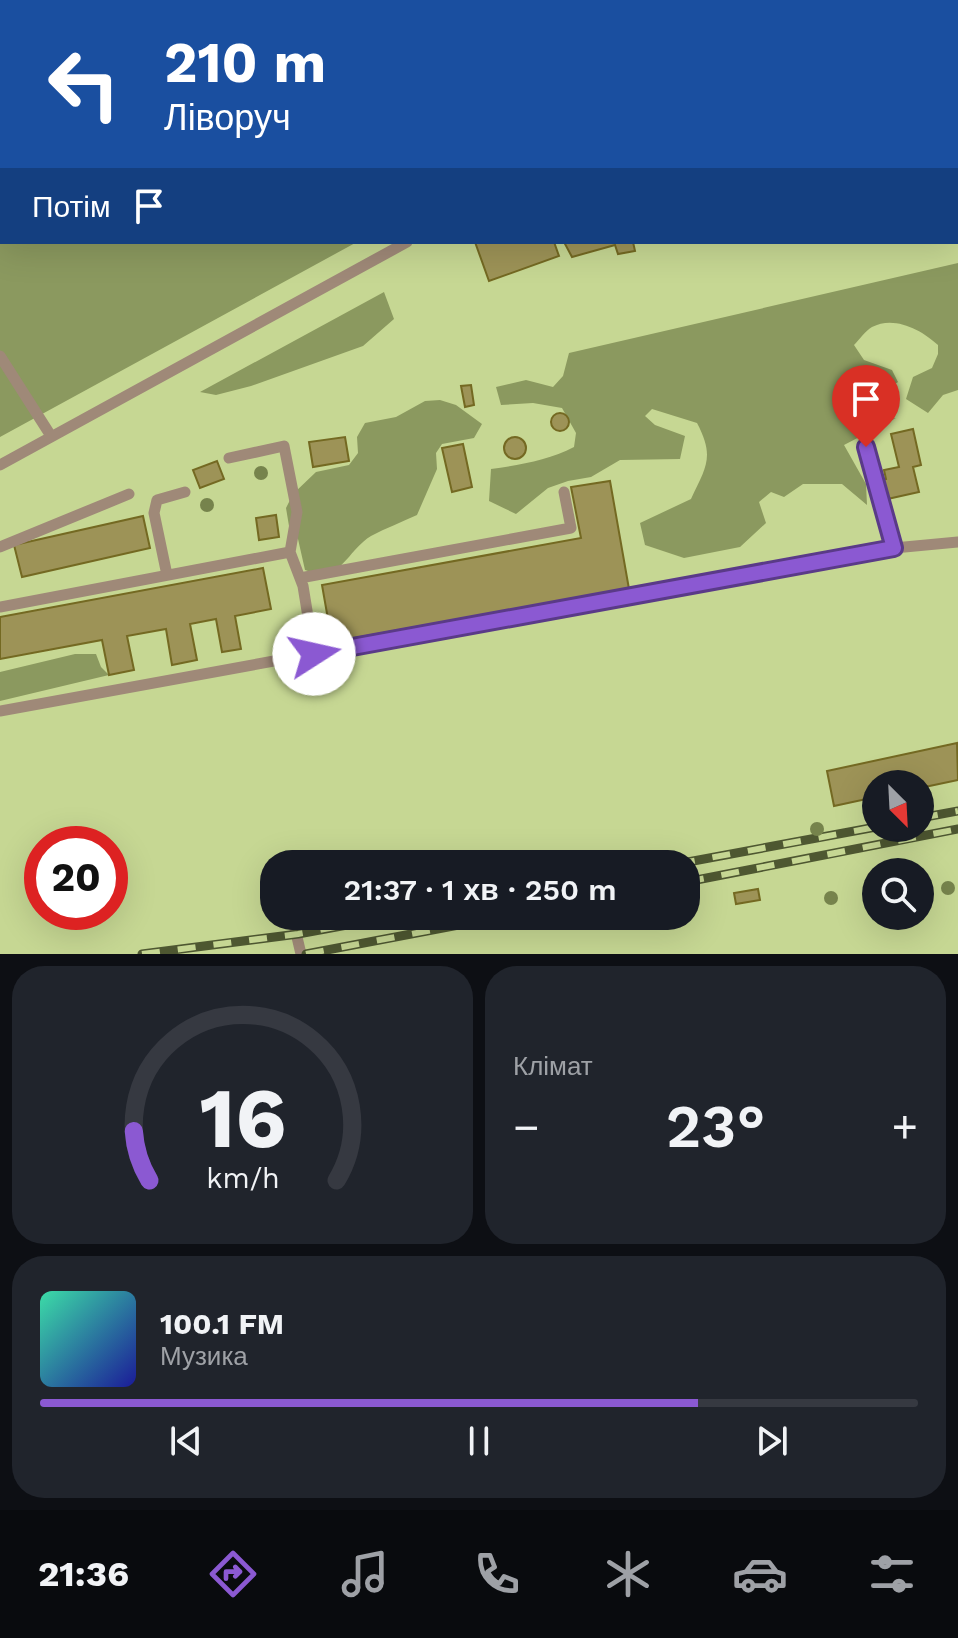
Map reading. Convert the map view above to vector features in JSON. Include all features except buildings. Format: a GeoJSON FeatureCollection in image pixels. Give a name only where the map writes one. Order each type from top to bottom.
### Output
{"type":"FeatureCollection","features":[{"type":"Feature","properties":{"kind":"lane"},"geometry":{"type":"LineString","coordinates":[[0,465],[403,244]]}},
{"type":"Feature","properties":{"kind":"lane"},"geometry":{"type":"LineString","coordinates":[[0,356],[51,436]]}},
{"type":"Feature","properties":{"kind":"lane"},"geometry":{"type":"LineString","coordinates":[[229,458],[284,446],[297,512],[290,552],[300,578],[314,654]]}},
{"type":"Feature","properties":{"kind":"lane"},"geometry":{"type":"LineString","coordinates":[[866,447],[894,548]]}},
{"type":"Feature","properties":{"kind":"lane"},"geometry":{"type":"LineString","coordinates":[[167,575],[154,513],[157,500],[185,492]]}},
{"type":"Feature","properties":{"kind":"lane"},"geometry":{"type":"LineString","coordinates":[[300,578],[571,528],[564,492]]}},
{"type":"Feature","properties":{"kind":"lane"},"geometry":{"type":"LineString","coordinates":[[0,547],[129,494]]}},
{"type":"Feature","properties":{"kind":"lane"},"geometry":{"type":"LineString","coordinates":[[0,711],[894,548],[958,542]]}},
{"type":"Feature","properties":{"kind":"lane"},"geometry":{"type":"LineString","coordinates":[[0,607],[290,552]]}},
{"type":"Feature","properties":{"kind":"lane"},"geometry":{"type":"LineString","coordinates":[[295,930],[301,954]]}},
{"type":"Feature","properties":{"kind":"green space"},"geometry":{"type":"Polygon","coordinates":[[[0,244],[353,244],[0,437],[0,244]]]}},
{"type":"Feature","properties":{"kind":"green space"},"geometry":{"type":"Polygon","coordinates":[[[958,263],[958,390],[943,395],[928,413],[906,399],[913,377],[932,368],[938,354],[938,345],[907,326],[880,324],[870,328],[854,345],[864,360],[892,370],[898,382],[859,409],[882,420],[896,418],[844,445],[866,484],[867,505],[842,484],[803,484],[784,497],[771,492],[759,502],[766,523],[740,547],[684,558],[645,545],[640,523],[691,499],[704,470],[707,454],[697,423],[652,409],[645,416],[655,425],[685,436],[680,459],[620,460],[591,477],[548,488],[516,514],[489,501],[491,469],[564,452],[574,447],[576,433],[562,408],[533,403],[501,405],[496,387],[526,380],[553,387],[563,376],[569,353],[958,263]]]}},
{"type":"Feature","properties":{"kind":"green space"},"geometry":{"type":"Polygon","coordinates":[[[384,292],[394,319],[363,346],[251,386],[216,395],[200,392],[384,292]]]}},
{"type":"Feature","properties":{"kind":"green space"},"geometry":{"type":"Polygon","coordinates":[[[440,400],[456,405],[482,424],[474,438],[442,444],[436,453],[437,469],[417,515],[371,536],[336,569],[318,573],[305,570],[298,539],[289,526],[286,508],[293,494],[316,472],[349,465],[358,453],[357,437],[365,423],[396,417],[425,401],[440,400]]]}},
{"type":"Feature","properties":{"kind":"green space"},"geometry":{"type":"Polygon","coordinates":[[[75,654],[96,654],[101,667],[109,675],[0,701],[0,672],[75,654]]]}},
{"type":"Feature","properties":{"kind":"railway"},"geometry":{"type":"LineString","coordinates":[[934,815],[958,811]]}},
{"type":"Feature","properties":{"kind":"railway"},"geometry":{"type":"LineString","coordinates":[[700,879],[958,829]]}},
{"type":"Feature","properties":{"kind":"railway"},"geometry":{"type":"LineString","coordinates":[[700,860],[862,830]]}},
{"type":"Feature","properties":{"kind":"railway"},"geometry":{"type":"LineString","coordinates":[[142,954],[320,930]]}},
{"type":"Feature","properties":{"kind":"railway"},"geometry":{"type":"LineString","coordinates":[[306,954],[432,930]]}},
{"type":"Feature","properties":{"kind":"route"},"geometry":{"type":"LineString","coordinates":[[314,654],[894,548],[866,447]]}}]}
